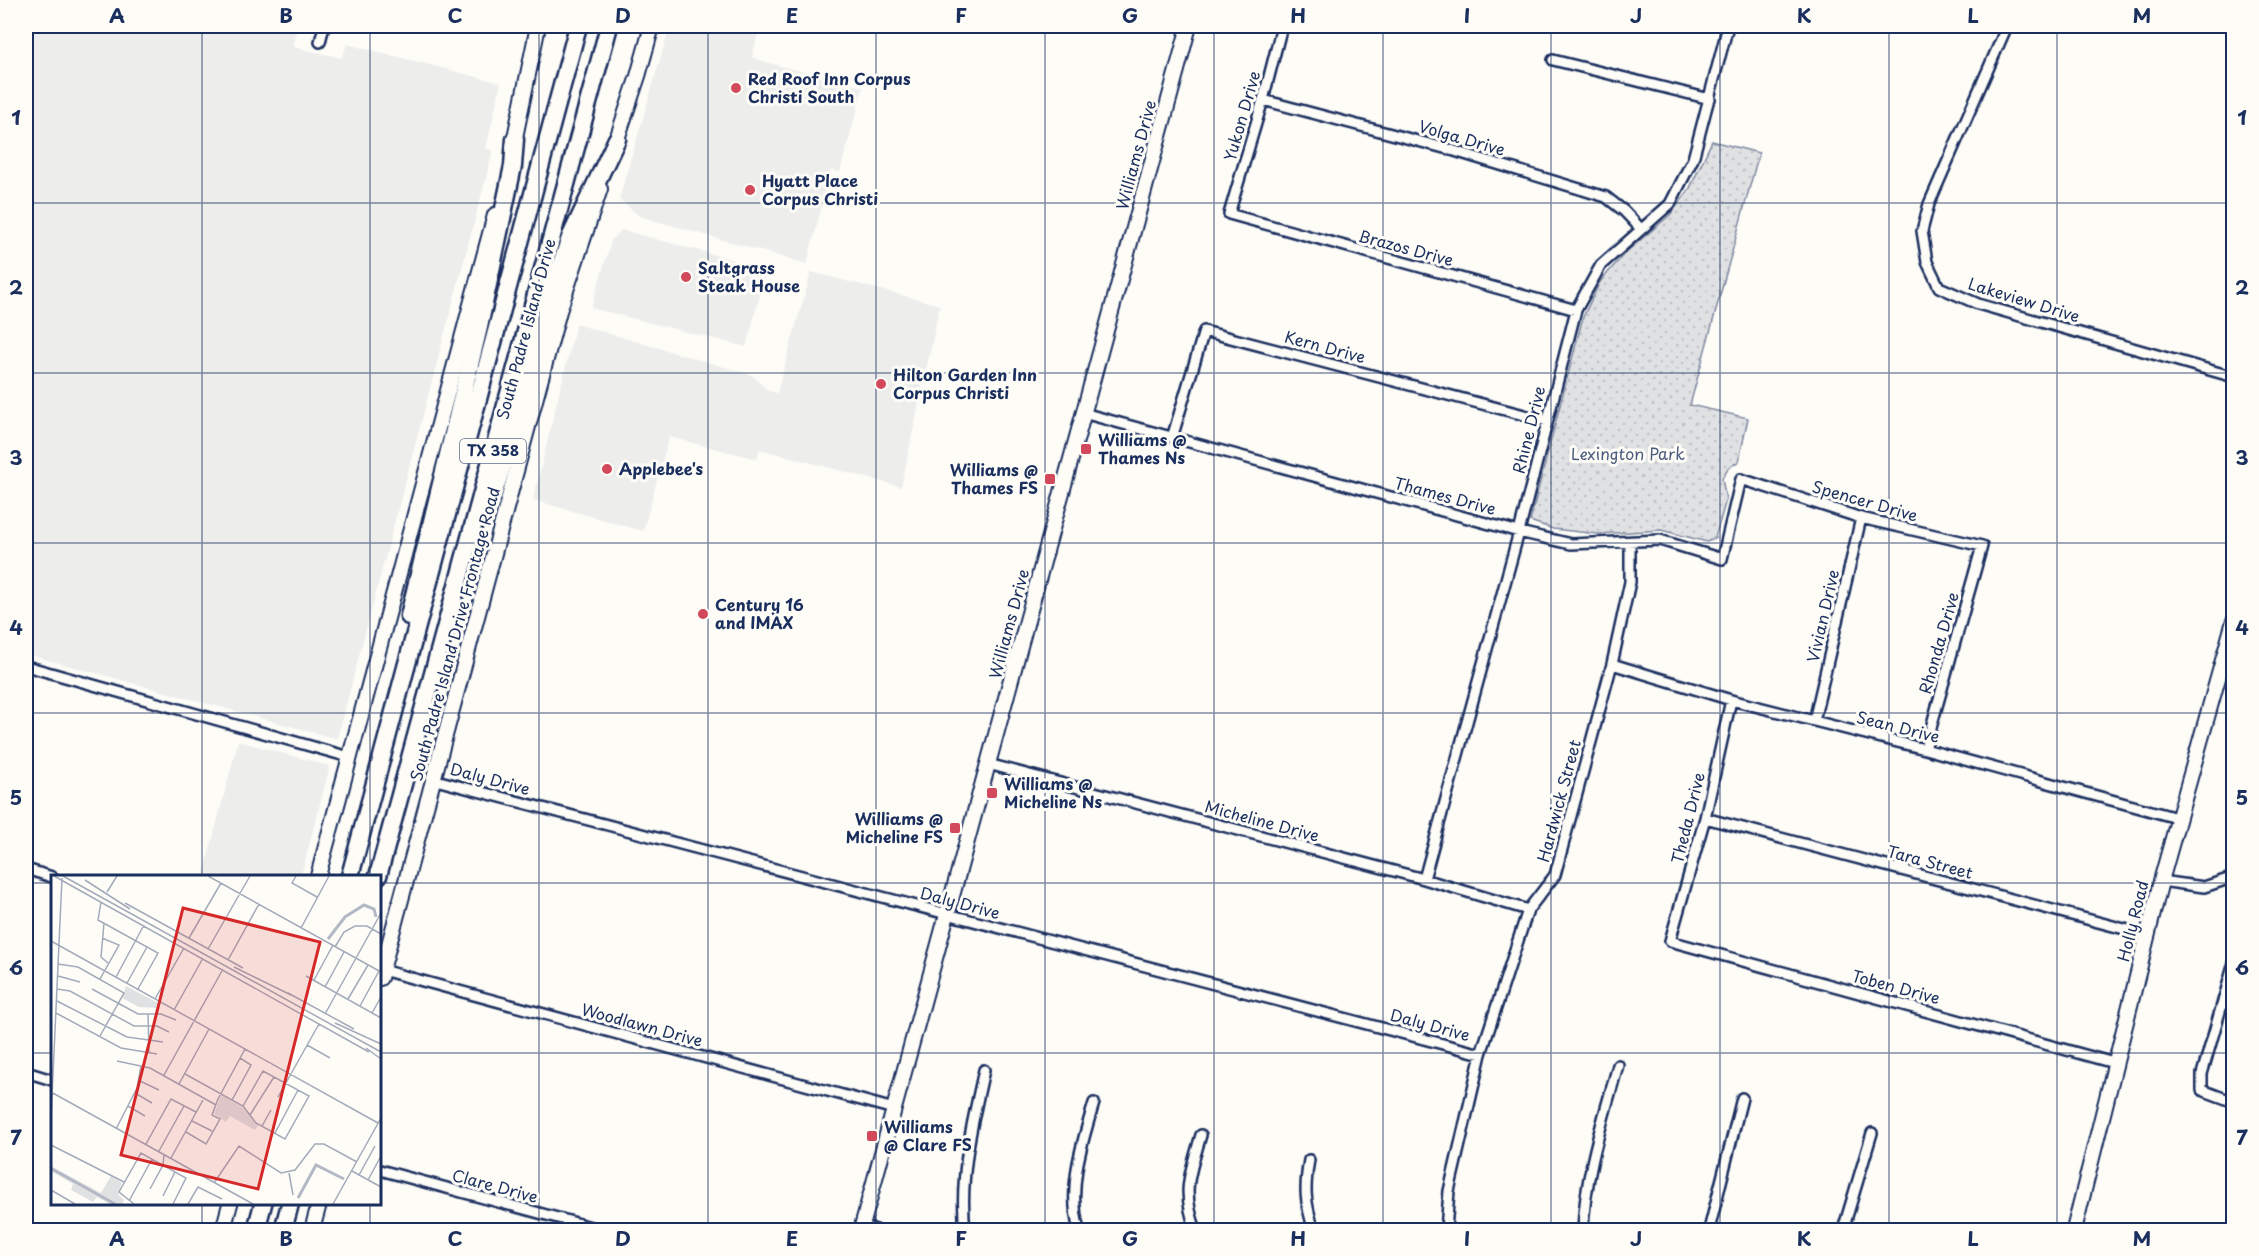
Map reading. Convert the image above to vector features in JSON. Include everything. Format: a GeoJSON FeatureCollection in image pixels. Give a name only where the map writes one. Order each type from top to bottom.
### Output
{"type":"FeatureCollection","features":[{"type":"Feature","properties":{"kind":"highway","name":"South Padre Island Drive"},"geometry":{"type":"LineString","coordinates":[[350,875],[578,26]]}},
{"type":"Feature","properties":{"kind":"highway","name":"South Padre Island Drive"},"geometry":{"type":"LineString","coordinates":[[378,875],[609,26]]}},
{"type":"Feature","properties":{"kind":"highway"},"geometry":{"type":"LineString","coordinates":[[398,694],[411,601],[479,327],[513,166],[515,139]]}},
{"type":"Feature","properties":{"kind":"highway"},"geometry":{"type":"LineString","coordinates":[[451,605],[487,513],[570,238],[617,139]]}},
{"type":"Feature","properties":{"kind":"highway"},"geometry":{"type":"LineString","coordinates":[[256,1230],[262,1205]]}},
{"type":"Feature","properties":{"kind":"highway"},"geometry":{"type":"LineString","coordinates":[[282,1230],[289,1205]]}},
{"type":"Feature","properties":{"kind":"main road"},"geometry":{"type":"LineString","coordinates":[[318,875],[515,139],[538,26]]}},
{"type":"Feature","properties":{"kind":"main road","name":"South Padre Island Drive Frontage Road"},"geometry":{"type":"LineString","coordinates":[[381,974],[559,311],[652,26]]}},
{"type":"Feature","properties":{"kind":"main road","name":"Williams Drive"},"geometry":{"type":"LineString","coordinates":[[861,1228],[1189,26]]}},
{"type":"Feature","properties":{"kind":"main road","name":"Holly Road"},"geometry":{"type":"LineString","coordinates":[[2074,1230],[2177,818],[2234,621]]}},
{"type":"Feature","properties":{"kind":"main road"},"geometry":{"type":"LineString","coordinates":[[223,1230],[229,1205]]}},
{"type":"Feature","properties":{"kind":"main road"},"geometry":{"type":"LineString","coordinates":[[312,1230],[318,1205]]}},
{"type":"Feature","properties":{"kind":"street"},"geometry":{"type":"LineString","coordinates":[[320,42],[324,26]]}},
{"type":"Feature","properties":{"kind":"street","name":"Yukon Drive"},"geometry":{"type":"LineString","coordinates":[[1228,214],[1263,100],[1282,26]]}},
{"type":"Feature","properties":{"kind":"street","name":"Rhine Drive"},"geometry":{"type":"LineString","coordinates":[[1425,879],[1519,532],[1576,310],[1601,265],[1670,204],[1693,159],[1728,26]]}},
{"type":"Feature","properties":{"kind":"street","name":"Lakeview Drive"},"geometry":{"type":"LineString","coordinates":[[2007,26],[1929,204],[1922,231],[1927,262],[1940,287],[1978,304],[2234,377]]}},
{"type":"Feature","properties":{"kind":"street"},"geometry":{"type":"LineString","coordinates":[[1553,60],[1710,99]]}},
{"type":"Feature","properties":{"kind":"street","name":"Volga Drive"},"geometry":{"type":"LineString","coordinates":[[1263,100],[1448,149],[1606,197],[1624,211],[1641,229]]}},
{"type":"Feature","properties":{"kind":"street","name":"Brazos Drive"},"geometry":{"type":"LineString","coordinates":[[1228,214],[1576,310]]}},
{"type":"Feature","properties":{"kind":"street","name":"Kern Drive"},"geometry":{"type":"LineString","coordinates":[[1172,438],[1204,331],[1547,422]]}},
{"type":"Feature","properties":{"kind":"street","name":"Thames Drive"},"geometry":{"type":"LineString","coordinates":[[1083,413],[1519,532],[1571,544],[1660,540],[1722,559],[1741,479]]}},
{"type":"Feature","properties":{"kind":"street","name":"Spencer Drive"},"geometry":{"type":"LineString","coordinates":[[1741,479],[1861,518],[1982,546]]}},
{"type":"Feature","properties":{"kind":"street","name":"Vivian Drive"},"geometry":{"type":"LineString","coordinates":[[1814,721],[1861,518]]}},
{"type":"Feature","properties":{"kind":"street","name":"Hardwick Street"},"geometry":{"type":"LineString","coordinates":[[1446,1230],[1449,1191],[1481,1053],[1527,910],[1555,874],[1612,664],[1630,582],[1630,543]]}},
{"type":"Feature","properties":{"kind":"street","name":"Rhonda Drive"},"geometry":{"type":"LineString","coordinates":[[1925,749],[1982,546]]}},
{"type":"Feature","properties":{"kind":"street","name":"Sean Drive"},"geometry":{"type":"LineString","coordinates":[[1612,664],[1731,700],[1925,749],[2177,818]]}},
{"type":"Feature","properties":{"kind":"street"},"geometry":{"type":"LineString","coordinates":[[26,666],[349,757]]}},
{"type":"Feature","properties":{"kind":"street","name":"Theda Drive"},"geometry":{"type":"LineString","coordinates":[[1670,941],[1705,818],[1731,700]]}},
{"type":"Feature","properties":{"kind":"street","name":"Micheline Drive"},"geometry":{"type":"LineString","coordinates":[[988,764],[1425,879],[1527,910]]}},
{"type":"Feature","properties":{"kind":"street","name":"Daly Drive"},"geometry":{"type":"LineString","coordinates":[[432,779],[1481,1053]]}},
{"type":"Feature","properties":{"kind":"street","name":"Tara Street"},"geometry":{"type":"LineString","coordinates":[[1705,818],[2147,935]]}},
{"type":"Feature","properties":{"kind":"street"},"geometry":{"type":"LineString","coordinates":[[26,869],[51,877]]}},
{"type":"Feature","properties":{"kind":"street"},"geometry":{"type":"LineString","coordinates":[[2161,880],[2204,887],[2234,877]]}},
{"type":"Feature","properties":{"kind":"street","name":"Toben Drive"},"geometry":{"type":"LineString","coordinates":[[1670,941],[2114,1063]]}},
{"type":"Feature","properties":{"kind":"street"},"geometry":{"type":"LineString","coordinates":[[2234,963],[2231,980],[2202,1074],[2202,1090],[2234,1102]]}},
{"type":"Feature","properties":{"kind":"street","name":"Woodlawn Drive"},"geometry":{"type":"LineString","coordinates":[[381,974],[894,1109]]}},
{"type":"Feature","properties":{"kind":"street"},"geometry":{"type":"LineString","coordinates":[[1583,1230],[1584,1201],[1590,1168],[1618,1065]]}},
{"type":"Feature","properties":{"kind":"street"},"geometry":{"type":"LineString","coordinates":[[965,1230],[963,1182],[970,1134],[984,1070]]}},
{"type":"Feature","properties":{"kind":"street"},"geometry":{"type":"LineString","coordinates":[[26,1072],[51,1080]]}},
{"type":"Feature","properties":{"kind":"street"},"geometry":{"type":"LineString","coordinates":[[1709,1230],[1742,1098]]}},
{"type":"Feature","properties":{"kind":"street"},"geometry":{"type":"LineString","coordinates":[[1078,1230],[1075,1185],[1080,1150],[1094,1103]]}},
{"type":"Feature","properties":{"kind":"street"},"geometry":{"type":"LineString","coordinates":[[1843,1230],[1872,1133]]}},
{"type":"Feature","properties":{"kind":"street"},"geometry":{"type":"LineString","coordinates":[[1196,1230],[1187,1204],[1187,1187],[1201,1135]]}},
{"type":"Feature","properties":{"kind":"street"},"geometry":{"type":"LineString","coordinates":[[1308,1160],[1305,1205],[1314,1230]]}},
{"type":"Feature","properties":{"kind":"street","name":"Clare Drive"},"geometry":{"type":"LineString","coordinates":[[381,1170],[602,1230]]}},
{"type":"Feature","properties":{"kind":"street"},"geometry":{"type":"LineString","coordinates":[[861,1228],[876,1230]]}},
{"type":"Feature","properties":{"kind":"shaded area"},"geometry":{"type":"Polygon","coordinates":[[[26,26],[292,26],[297,27],[293,47],[342,58],[347,44],[501,83],[486,149],[493,150],[487,174],[337,739],[26,654],[26,26]]]}},
{"type":"Feature","properties":{"kind":"shaded area"},"geometry":{"type":"Polygon","coordinates":[[[670,26],[760,26],[752,57],[863,87],[840,172],[831,170],[807,264],[639,216],[619,199],[670,26]]]}},
{"type":"Feature","properties":{"kind":"shaded area"},"geometry":{"type":"Polygon","coordinates":[[[622,230],[767,269],[746,347],[591,308],[612,239],[622,230]]]}},
{"type":"Feature","properties":{"kind":"shaded area"},"geometry":{"type":"Polygon","coordinates":[[[811,272],[940,305],[901,487],[760,449],[757,459],[669,437],[643,531],[533,500],[576,324],[752,375],[767,390],[777,393],[811,272]]]}},
{"type":"Feature","properties":{"kind":"shaded area"},"geometry":{"type":"Polygon","coordinates":[[[238,741],[330,766],[301,875],[203,875],[238,741]]]}},
{"type":"Feature","properties":{"kind":"green space","name":"Lexington Park"},"geometry":{"type":"Polygon","coordinates":[[[1712,141],[1759,153],[1690,405],[1748,418],[1739,461],[1728,468],[1722,478],[1726,500],[1715,538],[1707,542],[1661,530],[1598,534],[1553,529],[1530,521],[1583,317],[1600,282],[1624,254],[1670,215],[1689,190],[1712,141]]]}},
{"type":"Feature","properties":{"kind":"place","name":"Red Roof Inn Corpus Christi South"},"geometry":{"type":"Point","coordinates":[736,88]}},
{"type":"Feature","properties":{"kind":"place","name":"Hyatt Place Corpus Christi"},"geometry":{"type":"Point","coordinates":[750,190]}},
{"type":"Feature","properties":{"kind":"place","name":"Saltgrass Steak House"},"geometry":{"type":"Point","coordinates":[686,277]}},
{"type":"Feature","properties":{"kind":"place","name":"Hilton Garden Inn Corpus Christi"},"geometry":{"type":"Point","coordinates":[881,384]}},
{"type":"Feature","properties":{"kind":"place","name":"Williams @ Thames Ns"},"geometry":{"type":"Point","coordinates":[1086,449]}},
{"type":"Feature","properties":{"kind":"place","name":"Applebee's"},"geometry":{"type":"Point","coordinates":[607,469]}},
{"type":"Feature","properties":{"kind":"place","name":"Williams @ Thames FS"},"geometry":{"type":"Point","coordinates":[1050,479]}},
{"type":"Feature","properties":{"kind":"place","name":"Century 16 and IMAX"},"geometry":{"type":"Point","coordinates":[703,614]}},
{"type":"Feature","properties":{"kind":"place","name":"Williams @ Micheline Ns"},"geometry":{"type":"Point","coordinates":[992,793]}},
{"type":"Feature","properties":{"kind":"place","name":"Williams @ Micheline FS"},"geometry":{"type":"Point","coordinates":[955,828]}},
{"type":"Feature","properties":{"kind":"place","name":"Williams @ Clare FS"},"geometry":{"type":"Point","coordinates":[872,1136]}}]}
